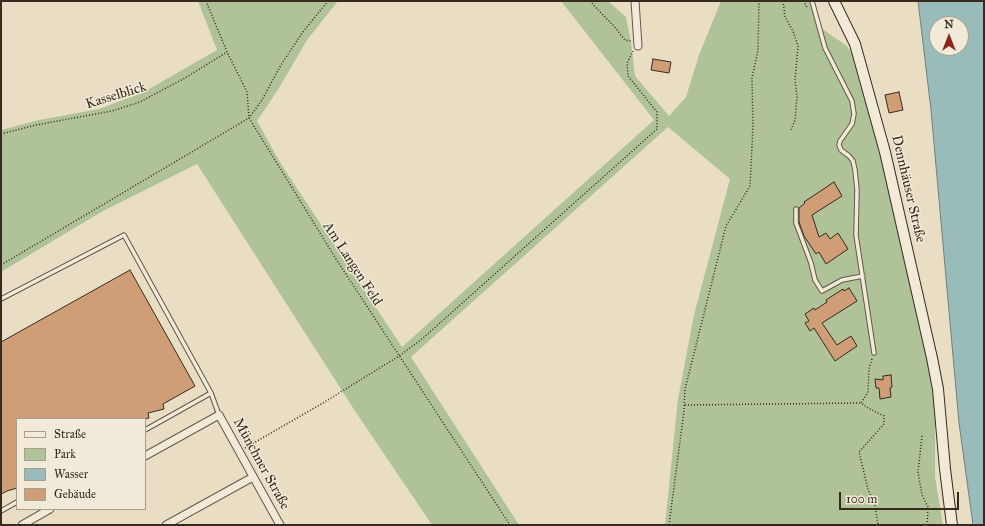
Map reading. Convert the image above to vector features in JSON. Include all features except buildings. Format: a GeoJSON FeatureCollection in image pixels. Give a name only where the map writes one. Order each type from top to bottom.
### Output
{"type":"FeatureCollection","features":[{"type":"Feature","properties":{"kind":"street"},"geometry":{"type":"LineString","coordinates":[[636,1],[638,44]]}},
{"type":"Feature","properties":{"kind":"street","name":"Dennhäuser Straße"},"geometry":{"type":"LineString","coordinates":[[834,1],[855,44],[885,152],[932,358],[938,389],[944,468],[952,525]]}},
{"type":"Feature","properties":{"kind":"street"},"geometry":{"type":"LineString","coordinates":[[146,455],[219,415]]}},
{"type":"Feature","properties":{"kind":"street","name":"Münchner Straße"},"geometry":{"type":"LineString","coordinates":[[219,415],[280,525]]}},
{"type":"Feature","properties":{"kind":"street"},"geometry":{"type":"LineString","coordinates":[[166,525],[253,477]]}},
{"type":"Feature","properties":{"kind":"street"},"geometry":{"type":"LineString","coordinates":[[22,525],[48,510]]}},
{"type":"Feature","properties":{"kind":"lane"},"geometry":{"type":"LineString","coordinates":[[812,1],[825,48],[852,101],[854,114],[852,124],[840,141],[839,145],[840,150],[849,156],[853,162],[855,170],[857,190],[856,235],[874,354]]}},
{"type":"Feature","properties":{"kind":"lane"},"geometry":{"type":"LineString","coordinates":[[796,210],[796,223],[811,263],[815,280],[822,291],[842,280],[863,276]]}},
{"type":"Feature","properties":{"kind":"lane"},"geometry":{"type":"LineString","coordinates":[[1,299],[124,235],[211,393],[219,415]]}},
{"type":"Feature","properties":{"kind":"lane"},"geometry":{"type":"LineString","coordinates":[[146,429],[211,393]]}},
{"type":"Feature","properties":{"kind":"lane"},"geometry":{"type":"LineString","coordinates":[[1,511],[16,503]]}},
{"type":"Feature","properties":{"kind":"path","name":"Am Langen Feld"},"geometry":{"type":"LineString","coordinates":[[206,1],[227,52],[247,92],[249,118],[336,259],[510,525]]}},
{"type":"Feature","properties":{"kind":"path"},"geometry":{"type":"LineString","coordinates":[[1,265],[249,118],[262,100],[281,65],[302,33],[328,1]]}},
{"type":"Feature","properties":{"kind":"path"},"geometry":{"type":"LineString","coordinates":[[239,452],[323,404],[399,356],[422,339],[656,129],[657,112],[628,76],[627,64],[629,57],[638,44],[625,40],[614,25],[600,13],[590,1]]}},
{"type":"Feature","properties":{"kind":"path"},"geometry":{"type":"LineString","coordinates":[[670,525],[685,389],[726,226],[750,186],[752,78],[758,50],[759,1]]}},
{"type":"Feature","properties":{"kind":"path"},"geometry":{"type":"LineString","coordinates":[[783,1],[785,16],[793,31],[798,46],[796,80],[797,97],[795,120],[791,130]]}},
{"type":"Feature","properties":{"kind":"path","name":"Kasselblick"},"geometry":{"type":"LineString","coordinates":[[1,134],[36,125],[101,114],[140,102],[185,78],[227,52]]}},
{"type":"Feature","properties":{"kind":"path"},"geometry":{"type":"LineString","coordinates":[[861,403],[868,392],[869,369],[874,354]]}},
{"type":"Feature","properties":{"kind":"path"},"geometry":{"type":"LineString","coordinates":[[684,405],[861,403],[884,416],[884,424],[859,452],[868,489],[875,505],[878,525]]}},
{"type":"Feature","properties":{"kind":"path"},"geometry":{"type":"LineString","coordinates":[[922,436],[918,472],[922,495],[928,506],[927,525]]}},
{"type":"Feature","properties":{"kind":"green space"},"geometry":{"type":"Polygon","coordinates":[[[198,1],[338,1],[307,40],[279,88],[257,121],[281,164],[402,347],[654,120],[561,1],[608,1],[626,17],[635,76],[669,116],[686,97],[699,55],[721,1],[810,1],[818,26],[847,46],[853,55],[882,152],[935,390],[935,477],[943,525],[665,525],[678,399],[694,315],[730,179],[668,127],[411,357],[519,525],[432,525],[355,411],[197,164],[103,211],[1,272],[1,130],[39,120],[99,109],[142,93],[217,50],[198,1]]]}},
{"type":"Feature","properties":{"kind":"water"},"geometry":{"type":"Polygon","coordinates":[[[918,1],[984,1],[984,525],[973,525],[959,423],[931,110],[918,1]]]}}]}
